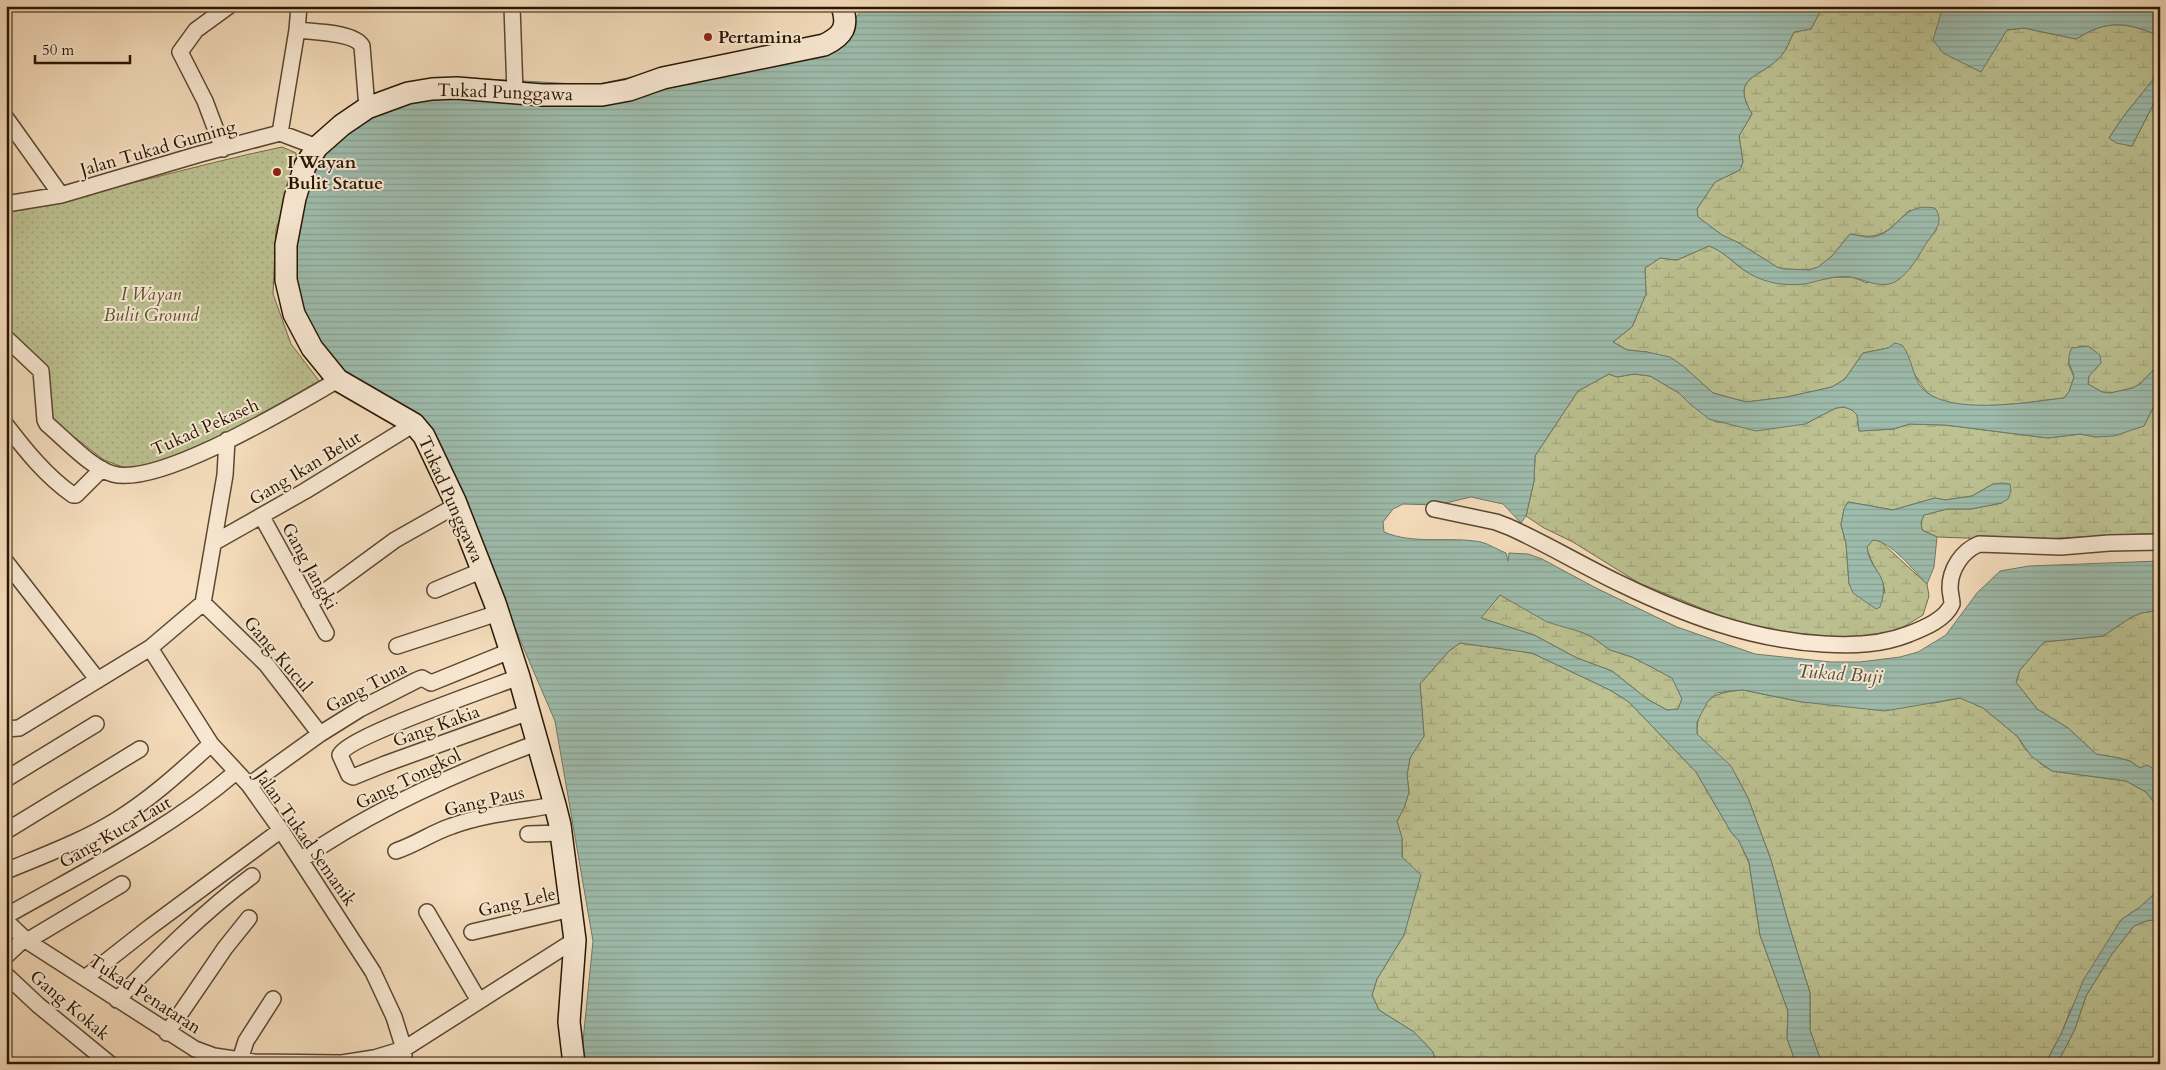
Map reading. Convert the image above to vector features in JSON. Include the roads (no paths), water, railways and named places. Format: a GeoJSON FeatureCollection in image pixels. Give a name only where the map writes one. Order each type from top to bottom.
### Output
{"type":"FeatureCollection","features":[{"type":"Feature","properties":{"kind":"street"},"geometry":{"type":"LineString","coordinates":[[223,149],[205,101],[180,52],[196,30],[229,6]]}},
{"type":"Feature","properties":{"kind":"street"},"geometry":{"type":"LineString","coordinates":[[299,6],[298,30],[280,133],[317,147]]}},
{"type":"Feature","properties":{"kind":"street"},"geometry":{"type":"LineString","coordinates":[[512,6],[515,93]]}},
{"type":"Feature","properties":{"kind":"street","name":"Tukad Punggawa"},"geometry":{"type":"LineString","coordinates":[[574,1064],[569,1022],[575,940],[560,825],[519,677],[483,570],[457,505],[427,441],[414,424],[338,380],[312,348],[294,314],[289,301],[286,280],[286,245],[295,198],[305,166],[317,147],[342,125],[367,108],[408,93],[432,89],[457,88],[515,93],[602,95],[629,90],[663,78],[824,45],[833,40],[845,25],[842,6]]}},
{"type":"Feature","properties":{"kind":"street"},"geometry":{"type":"LineString","coordinates":[[298,30],[346,36],[359,41],[362,46],[367,108]]}},
{"type":"Feature","properties":{"kind":"street"},"geometry":{"type":"LineString","coordinates":[[6,118],[61,196]]}},
{"type":"Feature","properties":{"kind":"street","name":"Jalan Tukad Guming"},"geometry":{"type":"LineString","coordinates":[[6,204],[61,196],[280,133]]}},
{"type":"Feature","properties":{"kind":"street","name":"Tukad Pekaseh"},"geometry":{"type":"LineString","coordinates":[[6,338],[41,370],[45,420],[47,424],[102,469],[119,476],[147,473],[189,458],[227,440],[338,380]]}},
{"type":"Feature","properties":{"kind":"street","name":"Gang Ikan Belut"},"geometry":{"type":"LineString","coordinates":[[215,542],[262,517],[414,424]]}},
{"type":"Feature","properties":{"kind":"street"},"geometry":{"type":"LineString","coordinates":[[6,425],[31,458],[60,486],[73,495],[102,469]]}},
{"type":"Feature","properties":{"kind":"street"},"geometry":{"type":"LineString","coordinates":[[6,729],[19,728],[150,648],[202,603],[215,542],[226,474],[227,440]]}},
{"type":"Feature","properties":{"kind":"street"},"geometry":{"type":"LineString","coordinates":[[309,603],[340,582],[369,557],[457,505]]}},
{"type":"Feature","properties":{"kind":"street"},"geometry":{"type":"LineString","coordinates":[[1434,509],[1496,522],[1509,527],[1621,584],[1707,621],[1791,642],[1837,645],[1885,642],[1916,631],[1941,617],[1951,606],[1951,582],[1957,564],[1967,550],[1979,544],[2062,547],[2109,542],[2160,542]]}},
{"type":"Feature","properties":{"kind":"street","name":"Gang Jangki"},"geometry":{"type":"LineString","coordinates":[[262,517],[326,633]]}},
{"type":"Feature","properties":{"kind":"street"},"geometry":{"type":"LineString","coordinates":[[6,562],[97,679]]}},
{"type":"Feature","properties":{"kind":"street"},"geometry":{"type":"LineString","coordinates":[[435,590],[483,570]]}},
{"type":"Feature","properties":{"kind":"street","name":"Gang Kucul"},"geometry":{"type":"LineString","coordinates":[[202,603],[266,664],[320,734]]}},
{"type":"Feature","properties":{"kind":"street"},"geometry":{"type":"LineString","coordinates":[[397,646],[498,613]]}},
{"type":"Feature","properties":{"kind":"street","name":"Jalan Tukad Semanik"},"geometry":{"type":"LineString","coordinates":[[150,648],[211,744],[249,784],[302,859],[373,972],[394,1017],[404,1056]]}},
{"type":"Feature","properties":{"kind":"street","name":"Gang Tuna"},"geometry":{"type":"LineString","coordinates":[[249,784],[320,734],[416,680],[422,678],[431,683],[510,651]]}},
{"type":"Feature","properties":{"kind":"street"},"geometry":{"type":"LineString","coordinates":[[360,710],[368,736],[440,706],[519,677]]}},
{"type":"Feature","properties":{"kind":"street"},"geometry":{"type":"LineString","coordinates":[[431,683],[440,706]]}},
{"type":"Feature","properties":{"kind":"street","name":"Gang Kakia"},"geometry":{"type":"LineString","coordinates":[[368,736],[340,753],[349,775],[355,777],[529,712]]}},
{"type":"Feature","properties":{"kind":"street"},"geometry":{"type":"LineString","coordinates":[[6,779],[96,724]]}},
{"type":"Feature","properties":{"kind":"street","name":"Gang Tongkol"},"geometry":{"type":"LineString","coordinates":[[302,859],[341,833],[413,795],[494,758],[537,743]]}},
{"type":"Feature","properties":{"kind":"street"},"geometry":{"type":"LineString","coordinates":[[6,871],[75,841],[118,819],[151,797],[211,744]]}},
{"type":"Feature","properties":{"kind":"street"},"geometry":{"type":"LineString","coordinates":[[6,830],[140,749]]}},
{"type":"Feature","properties":{"kind":"street","name":"Gang Kuca Laut"},"geometry":{"type":"LineString","coordinates":[[6,916],[167,825],[206,798],[236,772]]}},
{"type":"Feature","properties":{"kind":"street","name":"Gang Paus"},"geometry":{"type":"LineString","coordinates":[[396,851],[417,844],[450,826],[466,821],[555,805]]}},
{"type":"Feature","properties":{"kind":"street"},"geometry":{"type":"LineString","coordinates":[[85,978],[150,927],[281,830]]}},
{"type":"Feature","properties":{"kind":"street"},"geometry":{"type":"LineString","coordinates":[[528,834],[562,833]]}},
{"type":"Feature","properties":{"kind":"street"},"geometry":{"type":"LineString","coordinates":[[117,1000],[179,936],[252,876]]}},
{"type":"Feature","properties":{"kind":"street"},"geometry":{"type":"LineString","coordinates":[[6,956],[26,940],[122,884]]}},
{"type":"Feature","properties":{"kind":"street","name":"Gang Lele"},"geometry":{"type":"LineString","coordinates":[[472,932],[571,909]]}},
{"type":"Feature","properties":{"kind":"street"},"geometry":{"type":"LineString","coordinates":[[427,912],[478,1001]]}},
{"type":"Feature","properties":{"kind":"street"},"geometry":{"type":"LineString","coordinates":[[167,1033],[225,948],[249,918]]}},
{"type":"Feature","properties":{"kind":"street","name":"Tukad Penataran"},"geometry":{"type":"LineString","coordinates":[[6,921],[26,940],[167,1033],[195,1049],[214,1056],[240,1060],[342,1063],[404,1056],[478,1001],[575,940]]}},
{"type":"Feature","properties":{"kind":"street","name":"Gang Kokak"},"geometry":{"type":"LineString","coordinates":[[6,975],[38,1005],[110,1064]]}},
{"type":"Feature","properties":{"kind":"street"},"geometry":{"type":"LineString","coordinates":[[240,1060],[246,1041],[272,999]]}},
{"type":"Feature","properties":{"kind":"water","name":"Tukad Buji"},"geometry":{"type":"Polygon","coordinates":[[[864,6],[1823,6],[1811,29],[1794,32],[1781,56],[1750,79],[1746,85],[1744,92],[1752,114],[1739,136],[1743,162],[1740,170],[1715,182],[1697,209],[1698,217],[1722,235],[1739,243],[1777,267],[1784,269],[1810,270],[1818,267],[1832,256],[1850,234],[1873,237],[1882,234],[1914,209],[1923,207],[1935,208],[1939,219],[1934,233],[1906,273],[1898,280],[1886,284],[1844,277],[1799,285],[1774,283],[1750,274],[1722,253],[1709,246],[1677,260],[1660,258],[1645,268],[1646,294],[1632,327],[1613,342],[1627,350],[1670,357],[1713,393],[1746,402],[1787,397],[1832,387],[1845,379],[1863,353],[1888,348],[1895,343],[1902,345],[1908,355],[1921,387],[1933,396],[1949,402],[1968,405],[2010,404],[2064,398],[2069,392],[2074,377],[2069,362],[2070,352],[2072,348],[2088,346],[2100,355],[2101,363],[2089,376],[2088,384],[2102,392],[2110,393],[2133,388],[2141,383],[2160,363],[2160,394],[2144,426],[2114,436],[2096,437],[2080,434],[2048,438],[1945,425],[1909,424],[1894,429],[1859,431],[1857,415],[1852,410],[1844,407],[1836,408],[1805,424],[1756,431],[1709,419],[1679,393],[1650,376],[1634,374],[1617,377],[1609,374],[1578,391],[1535,456],[1534,481],[1526,516],[1521,523],[1503,504],[1471,497],[1437,505],[1403,504],[1393,509],[1383,522],[1384,532],[1407,538],[1481,542],[1506,553],[1508,561],[1509,553],[1528,554],[1542,559],[1596,588],[1677,627],[1755,654],[1831,662],[1860,662],[1900,657],[1918,652],[1946,635],[1977,593],[2000,571],[2029,566],[2160,561],[2160,610],[2141,613],[2130,618],[2103,636],[2044,642],[2020,670],[2016,682],[2037,709],[2068,728],[2096,754],[2130,761],[2140,768],[2147,765],[2160,772],[2160,810],[2146,792],[2126,781],[2052,771],[2031,756],[2018,737],[1983,708],[1960,698],[1885,711],[1802,702],[1743,690],[1717,693],[1708,701],[1697,722],[1697,734],[1731,766],[1748,798],[1771,860],[1810,993],[1810,1030],[1822,1064],[1796,1064],[1787,1038],[1788,1011],[1760,935],[1749,862],[1739,841],[1731,832],[1696,772],[1629,702],[1610,690],[1532,653],[1460,643],[1449,651],[1420,684],[1424,736],[1410,758],[1407,775],[1409,792],[1397,821],[1402,838],[1402,857],[1421,875],[1404,935],[1377,979],[1372,995],[1379,1010],[1414,1032],[1433,1052],[1436,1064],[585,1064],[582,1051],[593,941],[555,721],[428,426],[352,384],[317,345],[289,289],[304,186],[333,127],[418,84],[469,78],[594,85],[806,40],[852,24],[864,6]],[[1500,595],[1481,618],[1534,635],[1577,658],[1612,671],[1647,699],[1667,710],[1678,709],[1682,699],[1672,678],[1632,657],[1610,650],[1592,637],[1581,632],[1547,622],[1500,595]]]}},
{"type":"Feature","properties":{"kind":"water"},"geometry":{"type":"Polygon","coordinates":[[[1940,6],[2160,6],[2160,36],[2137,28],[2117,25],[2098,28],[2076,39],[2024,28],[2007,30],[1981,72],[1943,53],[1933,40],[1942,10],[1940,6]]]}},
{"type":"Feature","properties":{"kind":"water"},"geometry":{"type":"Polygon","coordinates":[[[2160,71],[2160,101],[2155,101],[2132,146],[2116,143],[2109,138],[2123,117],[2160,71]]]}},
{"type":"Feature","properties":{"kind":"water"},"geometry":{"type":"Polygon","coordinates":[[[1993,484],[2010,484],[2011,491],[2008,499],[2001,503],[1971,509],[1947,509],[1924,515],[1921,522],[1922,530],[1937,537],[1934,567],[1927,584],[1895,551],[1887,545],[1873,540],[1867,547],[1872,563],[1882,580],[1883,595],[1880,607],[1876,609],[1853,593],[1849,584],[1846,543],[1841,525],[1844,509],[1848,502],[1893,510],[1935,498],[1945,500],[1972,496],[1993,484]]]}},
{"type":"Feature","properties":{"kind":"water"},"geometry":{"type":"Polygon","coordinates":[[[2160,886],[2160,919],[2146,921],[2134,926],[2112,954],[2086,996],[2075,1029],[2057,1064],[2045,1064],[2062,1032],[2084,979],[2121,920],[2140,907],[2160,886]]]}},
{"type":"Feature","properties":{"kind":"place","name":"Pertamina"},"geometry":{"type":"Point","coordinates":[708,37]}},
{"type":"Feature","properties":{"kind":"place","name":"I Wayan Bulit Statue"},"geometry":{"type":"Point","coordinates":[277,172]}},
{"type":"Feature","properties":{"kind":"park label","name":"I Wayan Bulit Ground"},"geometry":{"type":"Point","coordinates":[151,304]}}]}
